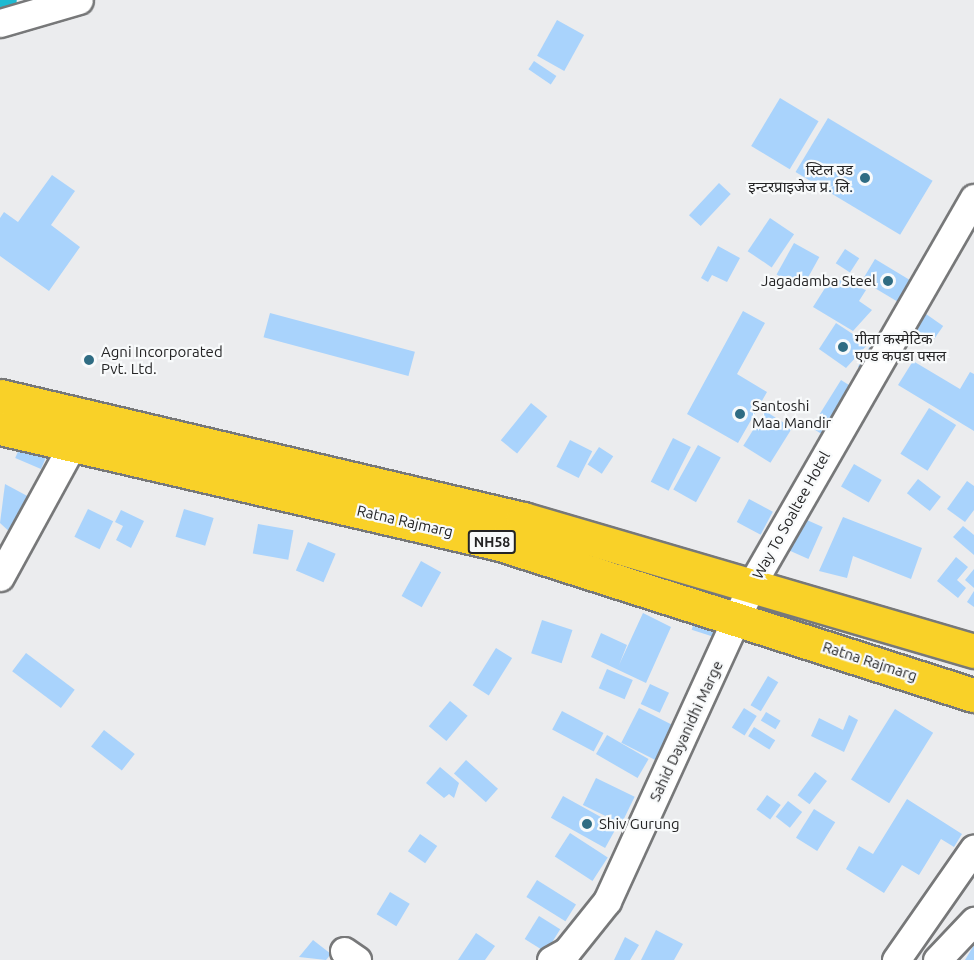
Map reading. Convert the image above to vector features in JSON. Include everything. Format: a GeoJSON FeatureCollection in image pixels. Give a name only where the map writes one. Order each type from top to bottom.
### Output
{"type":"FeatureCollection","features":[{"type":"Feature","properties":{"kind":"highway","name":"Ratna Rajmarg"},"geometry":{"type":"LineString","coordinates":[[0,396],[523,519],[753,582],[974,651]]}},
{"type":"Feature","properties":{"kind":"highway","name":"Ratna Rajmarg"},"geometry":{"type":"LineString","coordinates":[[0,428],[74,442],[500,544],[739,616],[974,695]]}},
{"type":"Feature","properties":{"kind":"street"},"geometry":{"type":"LineString","coordinates":[[0,23],[79,0]]}},
{"type":"Feature","properties":{"kind":"street","name":"Way To Soaltee Hotel"},"geometry":{"type":"LineString","coordinates":[[739,616],[753,582],[974,198]]}},
{"type":"Feature","properties":{"kind":"street"},"geometry":{"type":"LineString","coordinates":[[0,577],[74,442]]}},
{"type":"Feature","properties":{"kind":"street","name":"Sahid Dayanidhi Marge"},"geometry":{"type":"LineString","coordinates":[[551,960],[567,951],[607,901],[739,616]]}},
{"type":"Feature","properties":{"kind":"street"},"geometry":{"type":"LineString","coordinates":[[896,960],[974,848]]}},
{"type":"Feature","properties":{"kind":"street"},"geometry":{"type":"LineString","coordinates":[[938,960],[974,921]]}},
{"type":"Feature","properties":{"kind":"building"},"geometry":{"type":"Polygon","coordinates":[[[557,20],[584,35],[564,71],[537,56],[557,20]]]}},
{"type":"Feature","properties":{"kind":"building"},"geometry":{"type":"Polygon","coordinates":[[[534,61],[556,76],[551,84],[528,69],[534,61]]]}},
{"type":"Feature","properties":{"kind":"building"},"geometry":{"type":"Polygon","coordinates":[[[780,98],[819,121],[790,169],[751,146],[780,98]]]}},
{"type":"Feature","properties":{"kind":"building","name":"स्टिल उड इन्टरप्राइजेज प्र. लि."},"geometry":{"type":"Polygon","coordinates":[[[828,118],[933,181],[900,235],[796,172],[828,118]]]}},
{"type":"Feature","properties":{"kind":"building"},"geometry":{"type":"Polygon","coordinates":[[[52,175],[75,191],[51,225],[80,247],[49,291],[0,256],[0,218],[4,212],[18,222],[52,175]]]}},
{"type":"Feature","properties":{"kind":"building"},"geometry":{"type":"Polygon","coordinates":[[[719,183],[731,194],[701,226],[689,215],[719,183]]]}},
{"type":"Feature","properties":{"kind":"building"},"geometry":{"type":"Polygon","coordinates":[[[770,218],[794,234],[772,267],[748,251],[770,218]]]}},
{"type":"Feature","properties":{"kind":"building"},"geometry":{"type":"Polygon","coordinates":[[[794,243],[819,257],[802,289],[777,274],[794,243]]]}},
{"type":"Feature","properties":{"kind":"building"},"geometry":{"type":"Polygon","coordinates":[[[718,246],[740,258],[727,282],[712,275],[708,282],[701,278],[718,246]]]}},
{"type":"Feature","properties":{"kind":"building"},"geometry":{"type":"Polygon","coordinates":[[[845,249],[859,258],[850,273],[836,263],[845,249]]]}},
{"type":"Feature","properties":{"kind":"building","name":"Jagadamba Steel"},"geometry":{"type":"Polygon","coordinates":[[[875,259],[913,282],[900,303],[862,280],[875,259]]]}},
{"type":"Feature","properties":{"kind":"building"},"geometry":{"type":"Polygon","coordinates":[[[832,277],[866,290],[859,301],[872,310],[853,331],[813,307],[832,277]]]}},
{"type":"Feature","properties":{"kind":"building"},"geometry":{"type":"Polygon","coordinates":[[[743,311],[765,323],[737,374],[767,392],[738,443],[687,414],[743,311]]]}},
{"type":"Feature","properties":{"kind":"building"},"geometry":{"type":"Polygon","coordinates":[[[270,313],[415,352],[408,376],[264,337],[270,313]]]}},
{"type":"Feature","properties":{"kind":"building"},"geometry":{"type":"Polygon","coordinates":[[[926,314],[943,326],[930,345],[913,333],[926,314]]]}},
{"type":"Feature","properties":{"kind":"building","name":"गीता कस्मेटिक एण्ड कपडा पसल"},"geometry":{"type":"Polygon","coordinates":[[[836,323],[868,344],[846,368],[819,349],[836,323]]]}},
{"type":"Feature","properties":{"kind":"building"},"geometry":{"type":"Polygon","coordinates":[[[874,339],[886,346],[870,374],[858,367],[874,339]]]}},
{"type":"Feature","properties":{"kind":"building"},"geometry":{"type":"Polygon","coordinates":[[[913,361],[960,389],[970,372],[974,374],[974,431],[898,385],[913,361]]]}},
{"type":"Feature","properties":{"kind":"building"},"geometry":{"type":"Polygon","coordinates":[[[841,380],[860,392],[830,439],[811,427],[841,380]]]}},
{"type":"Feature","properties":{"kind":"building"},"geometry":{"type":"Polygon","coordinates":[[[531,403],[547,416],[517,454],[501,440],[531,403]]]}},
{"type":"Feature","properties":{"kind":"building"},"geometry":{"type":"Polygon","coordinates":[[[929,408],[956,425],[928,471],[900,454],[929,408]]]}},
{"type":"Feature","properties":{"kind":"building"},"geometry":{"type":"Polygon","coordinates":[[[765,411],[792,428],[770,463],[743,446],[765,411]]]}},
{"type":"Feature","properties":{"kind":"building"},"geometry":{"type":"Polygon","coordinates":[[[25,435],[51,446],[41,469],[15,458],[25,435]]]}},
{"type":"Feature","properties":{"kind":"building"},"geometry":{"type":"Polygon","coordinates":[[[673,438],[691,447],[669,491],[651,482],[673,438]]]}},
{"type":"Feature","properties":{"kind":"building"},"geometry":{"type":"Polygon","coordinates":[[[570,440],[592,451],[579,478],[556,467],[570,440]]]}},
{"type":"Feature","properties":{"kind":"building"},"geometry":{"type":"Polygon","coordinates":[[[698,445],[721,458],[696,502],[673,490],[698,445]]]}},
{"type":"Feature","properties":{"kind":"building"},"geometry":{"type":"Polygon","coordinates":[[[599,447],[613,456],[602,474],[588,465],[599,447]]]}},
{"type":"Feature","properties":{"kind":"building"},"geometry":{"type":"Polygon","coordinates":[[[854,464],[882,480],[869,503],[841,487],[854,464]]]}},
{"type":"Feature","properties":{"kind":"building"},"geometry":{"type":"Polygon","coordinates":[[[918,479],[941,497],[930,511],[907,493],[918,479]]]}},
{"type":"Feature","properties":{"kind":"building"},"geometry":{"type":"Polygon","coordinates":[[[967,481],[974,486],[974,510],[965,522],[947,509],[967,481]]]}},
{"type":"Feature","properties":{"kind":"building"},"geometry":{"type":"Polygon","coordinates":[[[5,484],[31,498],[12,534],[0,523],[5,484]]]}},
{"type":"Feature","properties":{"kind":"building"},"geometry":{"type":"Polygon","coordinates":[[[749,499],[773,512],[761,535],[737,522],[749,499]]]}},
{"type":"Feature","properties":{"kind":"building"},"geometry":{"type":"Polygon","coordinates":[[[88,509],[113,521],[100,549],[74,537],[88,509]]]}},
{"type":"Feature","properties":{"kind":"building"},"geometry":{"type":"Polygon","coordinates":[[[184,509],[214,518],[205,546],[176,537],[184,509]]]}},
{"type":"Feature","properties":{"kind":"building"},"geometry":{"type":"Polygon","coordinates":[[[121,510],[144,521],[131,548],[116,540],[123,526],[115,522],[121,510]]]}},
{"type":"Feature","properties":{"kind":"building"},"geometry":{"type":"Polygon","coordinates":[[[798,516],[823,527],[808,559],[784,548],[798,516]]]}},
{"type":"Feature","properties":{"kind":"building"},"geometry":{"type":"Polygon","coordinates":[[[843,517],[922,548],[911,579],[853,556],[847,578],[819,571],[843,517]]]}},
{"type":"Feature","properties":{"kind":"building"},"geometry":{"type":"Polygon","coordinates":[[[258,524],[293,530],[288,560],[253,554],[258,524]]]}},
{"type":"Feature","properties":{"kind":"building"},"geometry":{"type":"Polygon","coordinates":[[[963,526],[974,535],[974,555],[953,537],[963,526]]]}},
{"type":"Feature","properties":{"kind":"building"},"geometry":{"type":"Polygon","coordinates":[[[308,542],[336,554],[324,582],[296,571],[308,542]]]}},
{"type":"Feature","properties":{"kind":"building"},"geometry":{"type":"Polygon","coordinates":[[[956,557],[968,567],[957,580],[966,588],[958,598],[937,581],[956,557]]]}},
{"type":"Feature","properties":{"kind":"building"},"geometry":{"type":"Polygon","coordinates":[[[421,561],[441,572],[422,607],[402,596],[421,561]]]}},
{"type":"Feature","properties":{"kind":"building"},"geometry":{"type":"Polygon","coordinates":[[[974,569],[974,588],[965,580],[974,569]]]}},
{"type":"Feature","properties":{"kind":"building"},"geometry":{"type":"Polygon","coordinates":[[[974,591],[974,607],[967,602],[974,591]]]}},
{"type":"Feature","properties":{"kind":"building"},"geometry":{"type":"Polygon","coordinates":[[[700,604],[721,611],[713,636],[692,630],[700,604]]]}},
{"type":"Feature","properties":{"kind":"building"},"geometry":{"type":"Polygon","coordinates":[[[643,613],[671,627],[646,683],[591,657],[601,633],[627,645],[619,665],[643,613]]]}},
{"type":"Feature","properties":{"kind":"building"},"geometry":{"type":"Polygon","coordinates":[[[542,620],[572,630],[562,663],[531,653],[542,620]]]}},
{"type":"Feature","properties":{"kind":"building"},"geometry":{"type":"Polygon","coordinates":[[[496,648],[512,658],[489,695],[473,685],[496,648]]]}},
{"type":"Feature","properties":{"kind":"building"},"geometry":{"type":"Polygon","coordinates":[[[26,653],[75,690],[61,708],[12,671],[26,653]]]}},
{"type":"Feature","properties":{"kind":"building"},"geometry":{"type":"Polygon","coordinates":[[[607,669],[633,680],[625,699],[599,688],[607,669]]]}},
{"type":"Feature","properties":{"kind":"building"},"geometry":{"type":"Polygon","coordinates":[[[768,676],[778,682],[761,711],[750,705],[768,676]]]}},
{"type":"Feature","properties":{"kind":"building"},"geometry":{"type":"Polygon","coordinates":[[[650,684],[669,693],[660,713],[641,704],[650,684]]]}},
{"type":"Feature","properties":{"kind":"building"},"geometry":{"type":"Polygon","coordinates":[[[450,701],[468,716],[446,741],[429,726],[450,701]]]}},
{"type":"Feature","properties":{"kind":"building"},"geometry":{"type":"Polygon","coordinates":[[[639,708],[676,727],[659,762],[621,743],[639,708]]]}},
{"type":"Feature","properties":{"kind":"building"},"geometry":{"type":"Polygon","coordinates":[[[744,708],[757,716],[745,735],[732,728],[744,708]]]}},
{"type":"Feature","properties":{"kind":"building"},"geometry":{"type":"Polygon","coordinates":[[[895,709],[933,733],[889,803],[851,779],[895,709]]]}},
{"type":"Feature","properties":{"kind":"building"},"geometry":{"type":"Polygon","coordinates":[[[562,711],[603,733],[594,752],[552,730],[562,711]]]}},
{"type":"Feature","properties":{"kind":"building"},"geometry":{"type":"Polygon","coordinates":[[[766,712],[781,721],[775,729],[761,721],[766,712]]]}},
{"type":"Feature","properties":{"kind":"building"},"geometry":{"type":"Polygon","coordinates":[[[849,715],[858,720],[844,752],[811,736],[819,718],[843,730],[849,715]]]}},
{"type":"Feature","properties":{"kind":"building"},"geometry":{"type":"Polygon","coordinates":[[[754,727],[775,740],[769,750],[748,736],[754,727]]]}},
{"type":"Feature","properties":{"kind":"building"},"geometry":{"type":"Polygon","coordinates":[[[104,730],[135,754],[122,771],[91,747],[104,730]]]}},
{"type":"Feature","properties":{"kind":"building"},"geometry":{"type":"Polygon","coordinates":[[[607,735],[649,759],[638,778],[596,754],[607,735]]]}},
{"type":"Feature","properties":{"kind":"building"},"geometry":{"type":"Polygon","coordinates":[[[466,760],[498,789],[486,802],[454,773],[466,760]]]}},
{"type":"Feature","properties":{"kind":"building"},"geometry":{"type":"Polygon","coordinates":[[[440,767],[459,783],[454,798],[449,794],[444,798],[426,783],[440,767]]]}},
{"type":"Feature","properties":{"kind":"building"},"geometry":{"type":"Polygon","coordinates":[[[815,772],[827,781],[810,804],[798,795],[815,772]]]}},
{"type":"Feature","properties":{"kind":"building"},"geometry":{"type":"Polygon","coordinates":[[[596,778],[635,797],[621,824],[583,805],[596,778]]]}},
{"type":"Feature","properties":{"kind":"building"},"geometry":{"type":"Polygon","coordinates":[[[767,795],[781,805],[770,820],[756,810],[767,795]]]}},
{"type":"Feature","properties":{"kind":"building","name":"Shiv Gurung"},"geometry":{"type":"Polygon","coordinates":[[[563,796],[617,826],[605,848],[551,818],[563,796]]]}},
{"type":"Feature","properties":{"kind":"building"},"geometry":{"type":"Polygon","coordinates":[[[907,799],[962,834],[954,847],[941,839],[919,875],[902,865],[884,893],[846,869],[859,846],[873,854],[907,799]]]}},
{"type":"Feature","properties":{"kind":"building"},"geometry":{"type":"Polygon","coordinates":[[[788,801],[802,812],[790,828],[776,817],[788,801]]]}},
{"type":"Feature","properties":{"kind":"building"},"geometry":{"type":"Polygon","coordinates":[[[814,809],[835,822],[817,851],[796,838],[814,809]]]}},
{"type":"Feature","properties":{"kind":"building"},"geometry":{"type":"Polygon","coordinates":[[[570,833],[608,858],[592,881],[555,856],[570,833]]]}},
{"type":"Feature","properties":{"kind":"building"},"geometry":{"type":"Polygon","coordinates":[[[420,834],[437,846],[425,863],[408,851],[420,834]]]}},
{"type":"Feature","properties":{"kind":"building"},"geometry":{"type":"Polygon","coordinates":[[[537,880],[576,904],[565,921],[526,897],[537,880]]]}},
{"type":"Feature","properties":{"kind":"building"},"geometry":{"type":"Polygon","coordinates":[[[390,892],[410,904],[396,926],[377,914],[390,892]]]}},
{"type":"Feature","properties":{"kind":"building"},"geometry":{"type":"Polygon","coordinates":[[[539,916],[560,929],[546,952],[525,939],[539,916]]]}},
{"type":"Feature","properties":{"kind":"building"},"geometry":{"type":"Polygon","coordinates":[[[656,930],[683,944],[674,960],[641,960],[656,930]]]}},
{"type":"Feature","properties":{"kind":"building"},"geometry":{"type":"Polygon","coordinates":[[[476,933],[495,946],[485,960],[458,960],[476,933]]]}},
{"type":"Feature","properties":{"kind":"building"},"geometry":{"type":"Polygon","coordinates":[[[625,937],[639,945],[630,960],[614,960],[625,937]]]}},
{"type":"Feature","properties":{"kind":"building"},"geometry":{"type":"Polygon","coordinates":[[[313,940],[331,954],[326,960],[299,957],[313,940]]]}},
{"type":"Feature","properties":{"kind":"building"},"geometry":{"type":"Polygon","coordinates":[[[974,945],[974,960],[965,960],[974,945]]]}},
{"type":"Feature","properties":{"kind":"waterway"},"geometry":{"type":"LineString","coordinates":[[0,2],[6,0]]}},
{"type":"Feature","properties":{"kind":"place","name":"स्टिल उड इन्टरप्राइजेज प्र. लि."},"geometry":{"type":"Point","coordinates":[865,178]}},
{"type":"Feature","properties":{"kind":"place","name":"Jagadamba Steel"},"geometry":{"type":"Point","coordinates":[888,281]}},
{"type":"Feature","properties":{"kind":"place","name":"गीता कस्मेटिक एण्ड कपडा पसल"},"geometry":{"type":"Point","coordinates":[843,347]}},
{"type":"Feature","properties":{"kind":"place","name":"Agni Incorporated Pvt. Ltd."},"geometry":{"type":"Point","coordinates":[89,360]}},
{"type":"Feature","properties":{"kind":"place","name":"Santoshi Maa Mandir"},"geometry":{"type":"Point","coordinates":[740,414]}},
{"type":"Feature","properties":{"kind":"place","name":"Shiv Gurung"},"geometry":{"type":"Point","coordinates":[587,824]}}]}
